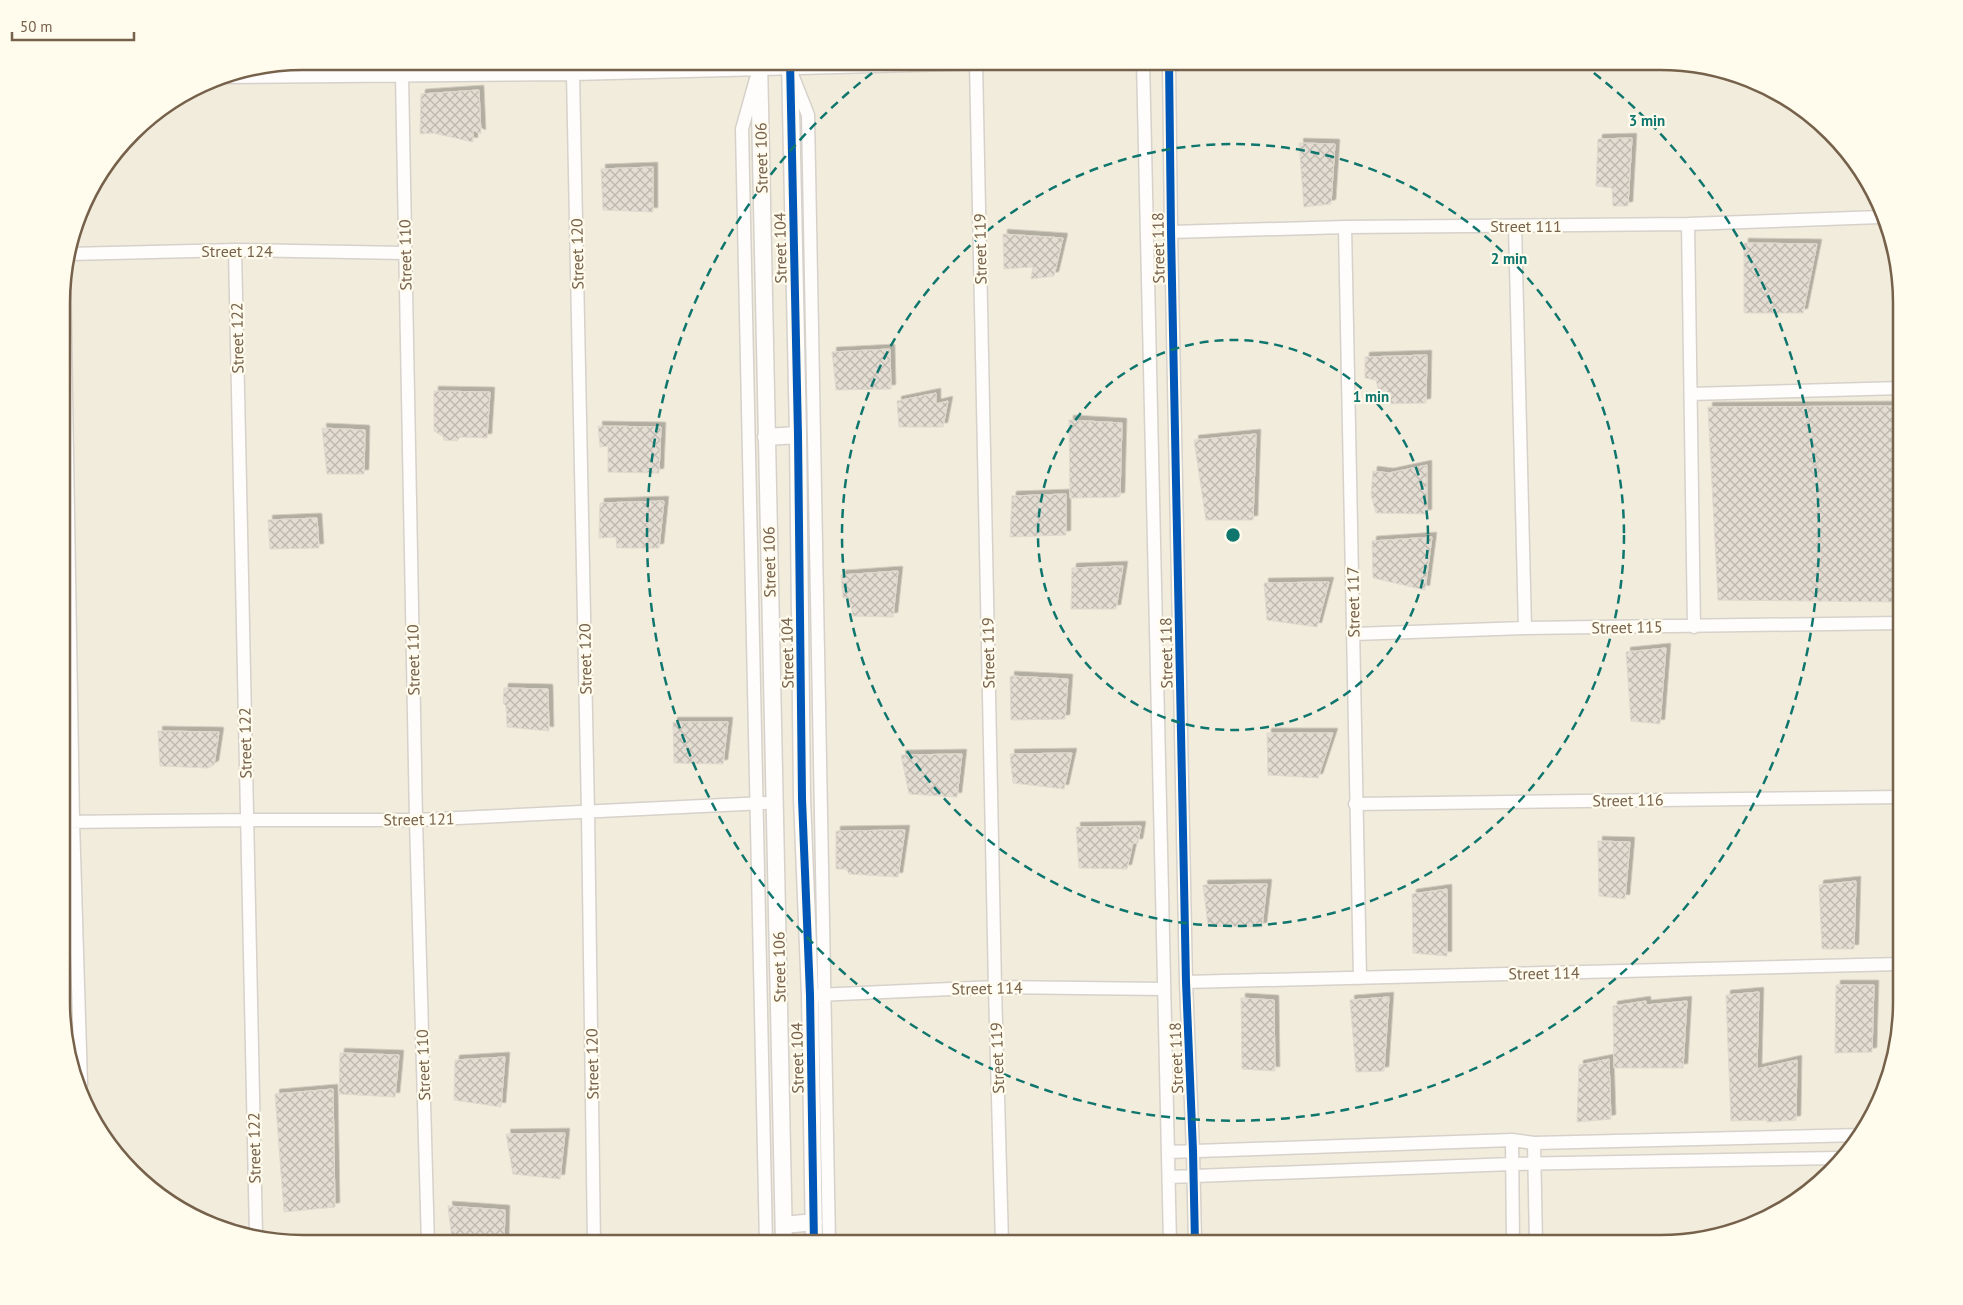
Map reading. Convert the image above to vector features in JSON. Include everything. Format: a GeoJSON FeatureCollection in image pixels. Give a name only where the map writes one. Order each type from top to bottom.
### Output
{"type":"FeatureCollection","features":[{"type":"Feature","properties":{"kind":"street"},"geometry":{"type":"LineString","coordinates":[[247,77],[573,74],[656,70]]}},
{"type":"Feature","properties":{"kind":"street"},"geometry":{"type":"LineString","coordinates":[[758,70],[742,129],[766,1235]]}},
{"type":"Feature","properties":{"kind":"street","name":"Street 106"},"geometry":{"type":"LineString","coordinates":[[759,70],[784,1235]]}},
{"type":"Feature","properties":{"kind":"street","name":"Street 104"},"geometry":{"type":"LineString","coordinates":[[790,70],[798,435],[802,799],[817,995],[814,1235]]}},
{"type":"Feature","properties":{"kind":"street"},"geometry":{"type":"LineString","coordinates":[[792,70],[808,115],[818,625],[817,995],[829,1235]]}},
{"type":"Feature","properties":{"kind":"street","name":"Street 119"},"geometry":{"type":"LineString","coordinates":[[976,70],[1002,1235]]}},
{"type":"Feature","properties":{"kind":"street"},"geometry":{"type":"LineString","coordinates":[[1143,70],[1170,1235]]}},
{"type":"Feature","properties":{"kind":"street","name":"Street 118"},"geometry":{"type":"LineString","coordinates":[[1169,70],[1186,982],[1195,1235]]}},
{"type":"Feature","properties":{"kind":"street","name":"Street 120"},"geometry":{"type":"LineString","coordinates":[[573,74],[588,813],[594,1235]]}},
{"type":"Feature","properties":{"kind":"street","name":"Street 110"},"geometry":{"type":"LineString","coordinates":[[402,76],[416,820],[428,1235]]}},
{"type":"Feature","properties":{"kind":"street","name":"Street 111"},"geometry":{"type":"LineString","coordinates":[[1171,232],[1345,227],[1688,224],[1876,217]]}},
{"type":"Feature","properties":{"kind":"street"},"geometry":{"type":"LineString","coordinates":[[1688,224],[1694,626]]}},
{"type":"Feature","properties":{"kind":"street"},"geometry":{"type":"LineString","coordinates":[[1514,226],[1525,628]]}},
{"type":"Feature","properties":{"kind":"street","name":"Street 117"},"geometry":{"type":"LineString","coordinates":[[1345,227],[1354,634],[1355,804],[1360,978]]}},
{"type":"Feature","properties":{"kind":"street"},"geometry":{"type":"LineString","coordinates":[[745,245],[762,243]]}},
{"type":"Feature","properties":{"kind":"street","name":"Street 124"},"geometry":{"type":"LineString","coordinates":[[75,254],[235,250],[405,253]]}},
{"type":"Feature","properties":{"kind":"street","name":"Street 122"},"geometry":{"type":"LineString","coordinates":[[235,250],[256,1230]]}},
{"type":"Feature","properties":{"kind":"street"},"geometry":{"type":"LineString","coordinates":[[794,251],[811,250]]}},
{"type":"Feature","properties":{"kind":"street"},"geometry":{"type":"LineString","coordinates":[[1691,394],[1893,388]]}},
{"type":"Feature","properties":{"kind":"street"},"geometry":{"type":"LineString","coordinates":[[766,437],[798,435]]}},
{"type":"Feature","properties":{"kind":"street","name":"Street 115"},"geometry":{"type":"LineString","coordinates":[[1354,634],[1525,628],[1893,623]]}},
{"type":"Feature","properties":{"kind":"street"},"geometry":{"type":"LineString","coordinates":[[800,625],[818,625]]}},
{"type":"Feature","properties":{"kind":"street","name":"Street 116"},"geometry":{"type":"LineString","coordinates":[[1355,804],[1893,797]]}},
{"type":"Feature","properties":{"kind":"street","name":"Street 121"},"geometry":{"type":"LineString","coordinates":[[70,822],[416,820],[588,813],[775,802]]}},
{"type":"Feature","properties":{"kind":"street"},"geometry":{"type":"LineString","coordinates":[[70,866],[79,1066]]}},
{"type":"Feature","properties":{"kind":"street","name":"Street 114"},"geometry":{"type":"LineString","coordinates":[[1186,982],[1893,964]]}},
{"type":"Feature","properties":{"kind":"street","name":"Street 114"},"geometry":{"type":"LineString","coordinates":[[817,995],[995,987],[1164,989]]}},
{"type":"Feature","properties":{"kind":"street"},"geometry":{"type":"LineString","coordinates":[[762,1026],[780,1024]]}},
{"type":"Feature","properties":{"kind":"street"},"geometry":{"type":"LineString","coordinates":[[1168,1152],[1512,1140],[1534,1143],[1851,1135]]}},
{"type":"Feature","properties":{"kind":"street"},"geometry":{"type":"LineString","coordinates":[[1512,1140],[1513,1235]]}},
{"type":"Feature","properties":{"kind":"street"},"geometry":{"type":"LineString","coordinates":[[1534,1143],[1536,1235]]}},
{"type":"Feature","properties":{"kind":"street"},"geometry":{"type":"LineString","coordinates":[[1169,1178],[1512,1164],[1833,1158]]}},
{"type":"Feature","properties":{"kind":"street"},"geometry":{"type":"LineString","coordinates":[[784,1224],[814,1222]]}},
{"type":"Feature","properties":{"kind":"shaded area"},"geometry":{"type":"Polygon","coordinates":[[[288,70],[1675,70],[1705,74],[1735,82],[1763,94],[1789,109],[1825,138],[1845,161],[1862,187],[1881,228],[1889,258],[1893,288],[1893,1017],[1889,1047],[1881,1077],[1869,1105],[1854,1131],[1825,1167],[1802,1187],[1776,1204],[1735,1223],[1705,1231],[1675,1235],[288,1235],[258,1231],[228,1223],[186,1204],[174,1196],[138,1167],[118,1144],[101,1118],[82,1077],[74,1047],[70,1017],[70,288],[74,258],[82,228],[94,200],[118,161],[138,138],[161,118],[200,94],[228,82],[258,74],[288,70]]]}},
{"type":"Feature","properties":{"kind":"building"},"geometry":{"type":"Polygon","coordinates":[[[479,90],[481,134],[473,130],[473,142],[433,133],[420,134],[421,94],[479,90]]]}},
{"type":"Feature","properties":{"kind":"building"},"geometry":{"type":"Polygon","coordinates":[[[1632,138],[1628,206],[1613,206],[1612,188],[1596,186],[1598,139],[1632,138]]]}},
{"type":"Feature","properties":{"kind":"building"},"geometry":{"type":"Polygon","coordinates":[[[1299,143],[1335,144],[1331,204],[1304,207],[1299,143]]]}},
{"type":"Feature","properties":{"kind":"building"},"geometry":{"type":"Polygon","coordinates":[[[653,167],[653,212],[603,210],[601,169],[653,167]]]}},
{"type":"Feature","properties":{"kind":"building"},"geometry":{"type":"Polygon","coordinates":[[[1003,234],[1063,238],[1054,276],[1031,279],[1033,267],[1004,269],[1003,234]]]}},
{"type":"Feature","properties":{"kind":"building"},"geometry":{"type":"Polygon","coordinates":[[[1744,243],[1817,244],[1803,313],[1744,313],[1744,243]]]}},
{"type":"Feature","properties":{"kind":"building"},"geometry":{"type":"Polygon","coordinates":[[[890,349],[891,389],[836,390],[832,352],[890,349]]]}},
{"type":"Feature","properties":{"kind":"building"},"geometry":{"type":"Polygon","coordinates":[[[1427,355],[1426,403],[1382,404],[1376,380],[1365,378],[1365,357],[1427,355]]]}},
{"type":"Feature","properties":{"kind":"building"},"geometry":{"type":"Polygon","coordinates":[[[434,391],[490,392],[487,438],[460,437],[457,441],[444,440],[443,436],[434,431],[434,391]]]}},
{"type":"Feature","properties":{"kind":"building"},"geometry":{"type":"Polygon","coordinates":[[[936,393],[936,404],[948,401],[943,427],[899,427],[897,401],[936,393]]]}},
{"type":"Feature","properties":{"kind":"building"},"geometry":{"type":"Polygon","coordinates":[[[1893,406],[1893,602],[1718,600],[1708,407],[1893,406]]]}},
{"type":"Feature","properties":{"kind":"building"},"geometry":{"type":"Polygon","coordinates":[[[1069,420],[1122,423],[1120,497],[1070,498],[1069,420]]]}},
{"type":"Feature","properties":{"kind":"building"},"geometry":{"type":"Polygon","coordinates":[[[598,426],[661,427],[659,473],[608,472],[608,446],[600,447],[598,426]]]}},
{"type":"Feature","properties":{"kind":"building"},"geometry":{"type":"Polygon","coordinates":[[[322,428],[365,430],[364,474],[327,474],[322,428]]]}},
{"type":"Feature","properties":{"kind":"building"},"geometry":{"type":"Polygon","coordinates":[[[1256,434],[1253,520],[1206,520],[1194,440],[1256,434]]]}},
{"type":"Feature","properties":{"kind":"building"},"geometry":{"type":"Polygon","coordinates":[[[1427,465],[1427,514],[1376,513],[1371,495],[1373,471],[1389,473],[1427,465]]]}},
{"type":"Feature","properties":{"kind":"building"},"geometry":{"type":"Polygon","coordinates":[[[1066,494],[1066,535],[1010,537],[1012,496],[1066,494]]]}},
{"type":"Feature","properties":{"kind":"building"},"geometry":{"type":"Polygon","coordinates":[[[664,501],[659,548],[617,548],[616,537],[599,538],[600,503],[664,501]]]}},
{"type":"Feature","properties":{"kind":"building"},"geometry":{"type":"Polygon","coordinates":[[[317,518],[319,548],[270,549],[268,520],[317,518]]]}},
{"type":"Feature","properties":{"kind":"building"},"geometry":{"type":"Polygon","coordinates":[[[1432,537],[1425,590],[1373,578],[1372,541],[1432,537]]]}},
{"type":"Feature","properties":{"kind":"building"},"geometry":{"type":"Polygon","coordinates":[[[1123,566],[1116,609],[1071,609],[1072,568],[1123,566]]]}},
{"type":"Feature","properties":{"kind":"building"},"geometry":{"type":"Polygon","coordinates":[[[898,571],[893,617],[853,616],[849,598],[843,598],[841,575],[898,571]]]}},
{"type":"Feature","properties":{"kind":"building"},"geometry":{"type":"Polygon","coordinates":[[[1329,582],[1317,627],[1267,620],[1264,583],[1329,582]]]}},
{"type":"Feature","properties":{"kind":"building"},"geometry":{"type":"Polygon","coordinates":[[[1666,648],[1660,724],[1631,721],[1626,652],[1666,648]]]}},
{"type":"Feature","properties":{"kind":"building"},"geometry":{"type":"Polygon","coordinates":[[[1010,676],[1068,679],[1065,719],[1011,720],[1010,676]]]}},
{"type":"Feature","properties":{"kind":"building"},"geometry":{"type":"Polygon","coordinates":[[[504,688],[548,689],[549,731],[507,727],[506,706],[503,703],[504,688]]]}},
{"type":"Feature","properties":{"kind":"building"},"geometry":{"type":"Polygon","coordinates":[[[673,722],[728,722],[723,764],[674,763],[673,722]]]}},
{"type":"Feature","properties":{"kind":"building"},"geometry":{"type":"Polygon","coordinates":[[[158,731],[219,732],[214,765],[208,768],[160,766],[158,731]]]}},
{"type":"Feature","properties":{"kind":"building"},"geometry":{"type":"Polygon","coordinates":[[[1267,733],[1333,733],[1318,778],[1268,775],[1267,733]]]}},
{"type":"Feature","properties":{"kind":"building"},"geometry":{"type":"Polygon","coordinates":[[[1072,753],[1064,789],[1013,783],[1010,754],[1072,753]]]}},
{"type":"Feature","properties":{"kind":"building"},"geometry":{"type":"Polygon","coordinates":[[[962,754],[957,797],[909,794],[901,755],[962,754]]]}},
{"type":"Feature","properties":{"kind":"building"},"geometry":{"type":"Polygon","coordinates":[[[1141,826],[1138,843],[1133,843],[1127,869],[1079,868],[1076,827],[1141,826]]]}},
{"type":"Feature","properties":{"kind":"building"},"geometry":{"type":"Polygon","coordinates":[[[905,830],[898,877],[849,874],[846,869],[836,869],[836,831],[905,830]]]}},
{"type":"Feature","properties":{"kind":"building"},"geometry":{"type":"Polygon","coordinates":[[[1598,841],[1630,842],[1625,899],[1599,896],[1598,841]]]}},
{"type":"Feature","properties":{"kind":"building"},"geometry":{"type":"Polygon","coordinates":[[[1856,881],[1854,949],[1822,949],[1819,885],[1856,881]]]}},
{"type":"Feature","properties":{"kind":"building"},"geometry":{"type":"Polygon","coordinates":[[[1267,884],[1262,927],[1208,926],[1203,885],[1267,884]]]}},
{"type":"Feature","properties":{"kind":"building"},"geometry":{"type":"Polygon","coordinates":[[[1447,889],[1447,956],[1413,953],[1412,894],[1447,889]]]}},
{"type":"Feature","properties":{"kind":"building"},"geometry":{"type":"Polygon","coordinates":[[[1836,985],[1874,985],[1872,1052],[1835,1053],[1836,985]]]}},
{"type":"Feature","properties":{"kind":"building"},"geometry":{"type":"Polygon","coordinates":[[[1759,992],[1757,1069],[1797,1060],[1796,1120],[1767,1122],[1767,1120],[1731,1121],[1726,995],[1759,992]]]}},
{"type":"Feature","properties":{"kind":"building"},"geometry":{"type":"Polygon","coordinates":[[[1389,997],[1384,1071],[1356,1072],[1350,1000],[1389,997]]]}},
{"type":"Feature","properties":{"kind":"building"},"geometry":{"type":"Polygon","coordinates":[[[1241,998],[1274,1000],[1275,1071],[1242,1069],[1241,998]]]}},
{"type":"Feature","properties":{"kind":"building"},"geometry":{"type":"Polygon","coordinates":[[[1646,1001],[1646,1005],[1687,1001],[1683,1068],[1614,1068],[1613,1006],[1646,1001]]]}},
{"type":"Feature","properties":{"kind":"building"},"geometry":{"type":"Polygon","coordinates":[[[340,1053],[399,1055],[395,1097],[339,1094],[340,1053]]]}},
{"type":"Feature","properties":{"kind":"building"},"geometry":{"type":"Polygon","coordinates":[[[505,1057],[501,1107],[454,1100],[455,1060],[505,1057]]]}},
{"type":"Feature","properties":{"kind":"building"},"geometry":{"type":"Polygon","coordinates":[[[1609,1059],[1611,1119],[1577,1122],[1579,1065],[1609,1059]]]}},
{"type":"Feature","properties":{"kind":"building"},"geometry":{"type":"Polygon","coordinates":[[[333,1089],[335,1207],[284,1212],[275,1094],[333,1089]]]}},
{"type":"Feature","properties":{"kind":"building"},"geometry":{"type":"Polygon","coordinates":[[[565,1133],[560,1179],[513,1174],[506,1134],[565,1133]]]}},
{"type":"Feature","properties":{"kind":"building"},"geometry":{"type":"Polygon","coordinates":[[[448,1206],[505,1210],[504,1235],[452,1235],[448,1206]]]}},
{"type":"Feature","properties":{"kind":"cycle path"},"geometry":{"type":"LineString","coordinates":[[790,70],[798,435],[802,799],[810,995],[814,1235]]}},
{"type":"Feature","properties":{"kind":"cycle path"},"geometry":{"type":"LineString","coordinates":[[1169,70],[1186,982],[1195,1235]]}}]}
